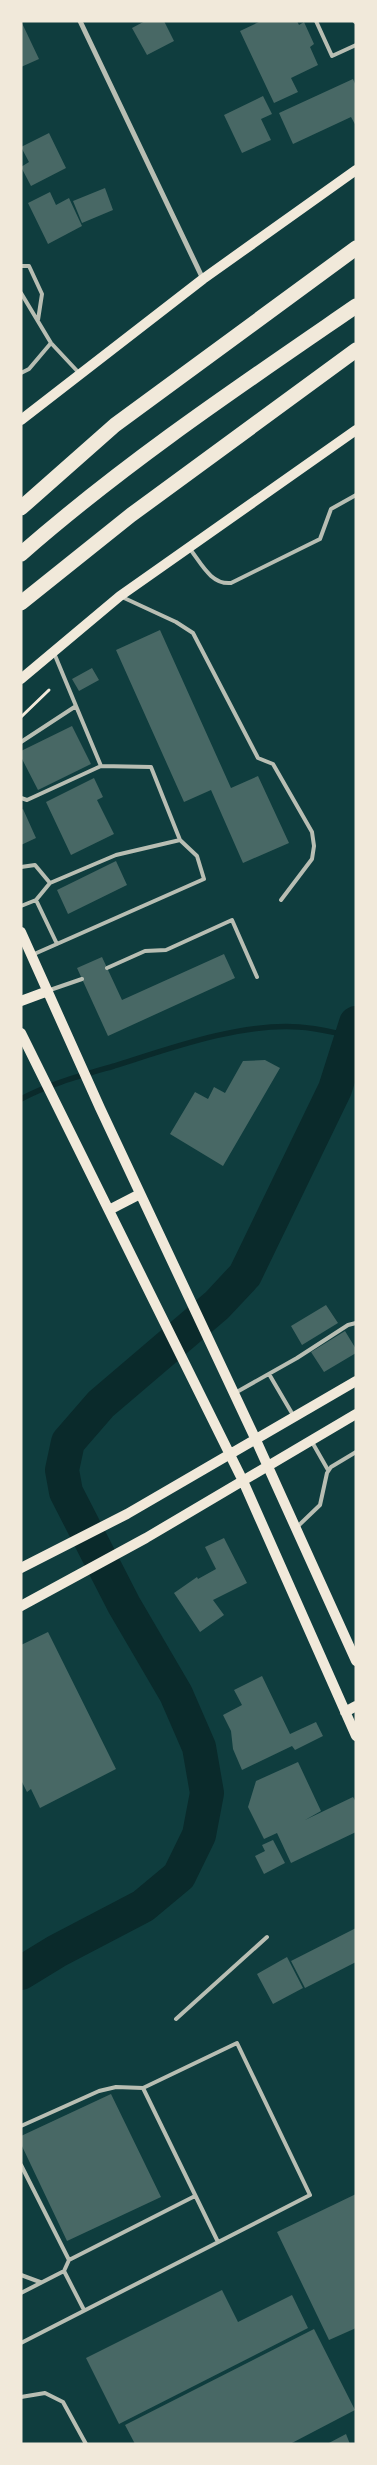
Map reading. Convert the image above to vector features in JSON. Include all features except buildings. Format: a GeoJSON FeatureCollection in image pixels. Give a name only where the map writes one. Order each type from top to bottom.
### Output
{"type":"FeatureCollection","features":[{"type":"Feature","properties":{"kind":"highway"},"geometry":{"type":"LineString","coordinates":[[21,508],[114,424],[356,248]]}},
{"type":"Feature","properties":{"kind":"highway"},"geometry":{"type":"LineString","coordinates":[[21,554],[80,502],[214,403],[356,306]]}},
{"type":"Feature","properties":{"kind":"highway"},"geometry":{"type":"LineString","coordinates":[[21,603],[130,515],[356,350]]}},
{"type":"Feature","properties":{"kind":"main road"},"geometry":{"type":"LineString","coordinates":[[21,420],[203,279],[356,170]]}},
{"type":"Feature","properties":{"kind":"main road"},"geometry":{"type":"LineString","coordinates":[[21,679],[120,596],[356,430]]}},
{"type":"Feature","properties":{"kind":"main road"},"geometry":{"type":"LineString","coordinates":[[21,932],[100,1108],[255,1438],[356,1661]]}},
{"type":"Feature","properties":{"kind":"main road"},"geometry":{"type":"LineString","coordinates":[[21,1001],[48,991]]}},
{"type":"Feature","properties":{"kind":"main road"},"geometry":{"type":"LineString","coordinates":[[21,1033],[243,1481],[356,1736]]}},
{"type":"Feature","properties":{"kind":"main road"},"geometry":{"type":"LineString","coordinates":[[109,1210],[140,1194]]}},
{"type":"Feature","properties":{"kind":"main road"},"geometry":{"type":"LineString","coordinates":[[21,1568],[127,1514],[356,1381]]}},
{"type":"Feature","properties":{"kind":"main road"},"geometry":{"type":"LineString","coordinates":[[21,1606],[146,1538],[356,1414]]}},
{"type":"Feature","properties":{"kind":"main road"},"geometry":{"type":"LineString","coordinates":[[344,1712],[356,1706]]}},
{"type":"Feature","properties":{"kind":"street"},"geometry":{"type":"LineString","coordinates":[[80,21],[203,279]]}},
{"type":"Feature","properties":{"kind":"lane"},"geometry":{"type":"LineString","coordinates":[[316,21],[332,56],[356,45]]}},
{"type":"Feature","properties":{"kind":"lane"},"geometry":{"type":"LineString","coordinates":[[21,266],[28,266],[42,294],[38,320]]}},
{"type":"Feature","properties":{"kind":"lane"},"geometry":{"type":"LineString","coordinates":[[21,293],[51,342],[80,374]]}},
{"type":"Feature","properties":{"kind":"lane"},"geometry":{"type":"LineString","coordinates":[[21,373],[29,369],[51,342]]}},
{"type":"Feature","properties":{"kind":"lane"},"geometry":{"type":"LineString","coordinates":[[189,547],[214,579],[219,582],[231,583],[320,540],[331,509],[356,495]]}},
{"type":"Feature","properties":{"kind":"lane"},"geometry":{"type":"LineString","coordinates":[[120,596],[176,622],[193,633],[258,758],[273,764],[312,832],[314,846],[312,860],[282,900]]}},
{"type":"Feature","properties":{"kind":"lane"},"geometry":{"type":"LineString","coordinates":[[53,652],[101,766]]}},
{"type":"Feature","properties":{"kind":"lane"},"geometry":{"type":"LineString","coordinates":[[21,742],[76,706]]}},
{"type":"Feature","properties":{"kind":"lane"},"geometry":{"type":"LineString","coordinates":[[21,798],[27,800],[101,766],[151,767],[180,840],[197,856],[204,879],[32,955]]}},
{"type":"Feature","properties":{"kind":"lane"},"geometry":{"type":"LineString","coordinates":[[21,906],[36,900],[50,883],[116,855],[180,840]]}},
{"type":"Feature","properties":{"kind":"lane"},"geometry":{"type":"LineString","coordinates":[[21,867],[35,865],[50,883]]}},
{"type":"Feature","properties":{"kind":"lane"},"geometry":{"type":"LineString","coordinates":[[36,900],[57,944]]}},
{"type":"Feature","properties":{"kind":"lane"},"geometry":{"type":"LineString","coordinates":[[108,968],[145,951],[166,950],[232,920],[257,977]]}},
{"type":"Feature","properties":{"kind":"lane"},"geometry":{"type":"LineString","coordinates":[[48,991],[82,979]]}},
{"type":"Feature","properties":{"kind":"lane"},"geometry":{"type":"LineString","coordinates":[[234,1394],[348,1325],[356,1323]]}},
{"type":"Feature","properties":{"kind":"lane"},"geometry":{"type":"LineString","coordinates":[[269,1374],[294,1416]]}},
{"type":"Feature","properties":{"kind":"lane"},"geometry":{"type":"LineString","coordinates":[[310,1440],[328,1470]]}},
{"type":"Feature","properties":{"kind":"lane"},"geometry":{"type":"LineString","coordinates":[[296,1528],[320,1506],[328,1470],[331,1466],[356,1452]]}},
{"type":"Feature","properties":{"kind":"lane"},"geometry":{"type":"LineString","coordinates":[[176,2019],[267,1937]]}},
{"type":"Feature","properties":{"kind":"lane"},"geometry":{"type":"LineString","coordinates":[[21,2126],[98,2091],[116,2087],[143,2088],[237,2043],[310,2195],[21,2343]]}},
{"type":"Feature","properties":{"kind":"lane"},"geometry":{"type":"LineString","coordinates":[[143,2088],[218,2242]]}},
{"type":"Feature","properties":{"kind":"lane"},"geometry":{"type":"LineString","coordinates":[[22,2165],[69,2260]]}},
{"type":"Feature","properties":{"kind":"lane"},"geometry":{"type":"LineString","coordinates":[[21,2293],[64,2270],[69,2260],[195,2196]]}},
{"type":"Feature","properties":{"kind":"lane"},"geometry":{"type":"LineString","coordinates":[[64,2270],[84,2310]]}},
{"type":"Feature","properties":{"kind":"lane"},"geometry":{"type":"LineString","coordinates":[[21,2275],[40,2282]]}},
{"type":"Feature","properties":{"kind":"lane"},"geometry":{"type":"LineString","coordinates":[[21,2397],[45,2393],[63,2402],[86,2444]]}},
{"type":"Feature","properties":{"kind":"path"},"geometry":{"type":"LineString","coordinates":[[21,717],[49,690]]}},
{"type":"Feature","properties":{"kind":"waterway"},"geometry":{"type":"LineString","coordinates":[[21,1973],[57,1951],[143,1906],[179,1876],[199,1835],[207,1793],[199,1747],[176,1694],[124,1605],[66,1492],[62,1470],[68,1442],[101,1404],[217,1305],[245,1275],[335,1089],[356,1023]]}},
{"type":"Feature","properties":{"kind":"waterway"},"geometry":{"type":"LineString","coordinates":[[21,1099],[78,1076],[205,1038],[229,1033],[276,1027],[299,1027],[352,1036]]}}]}
